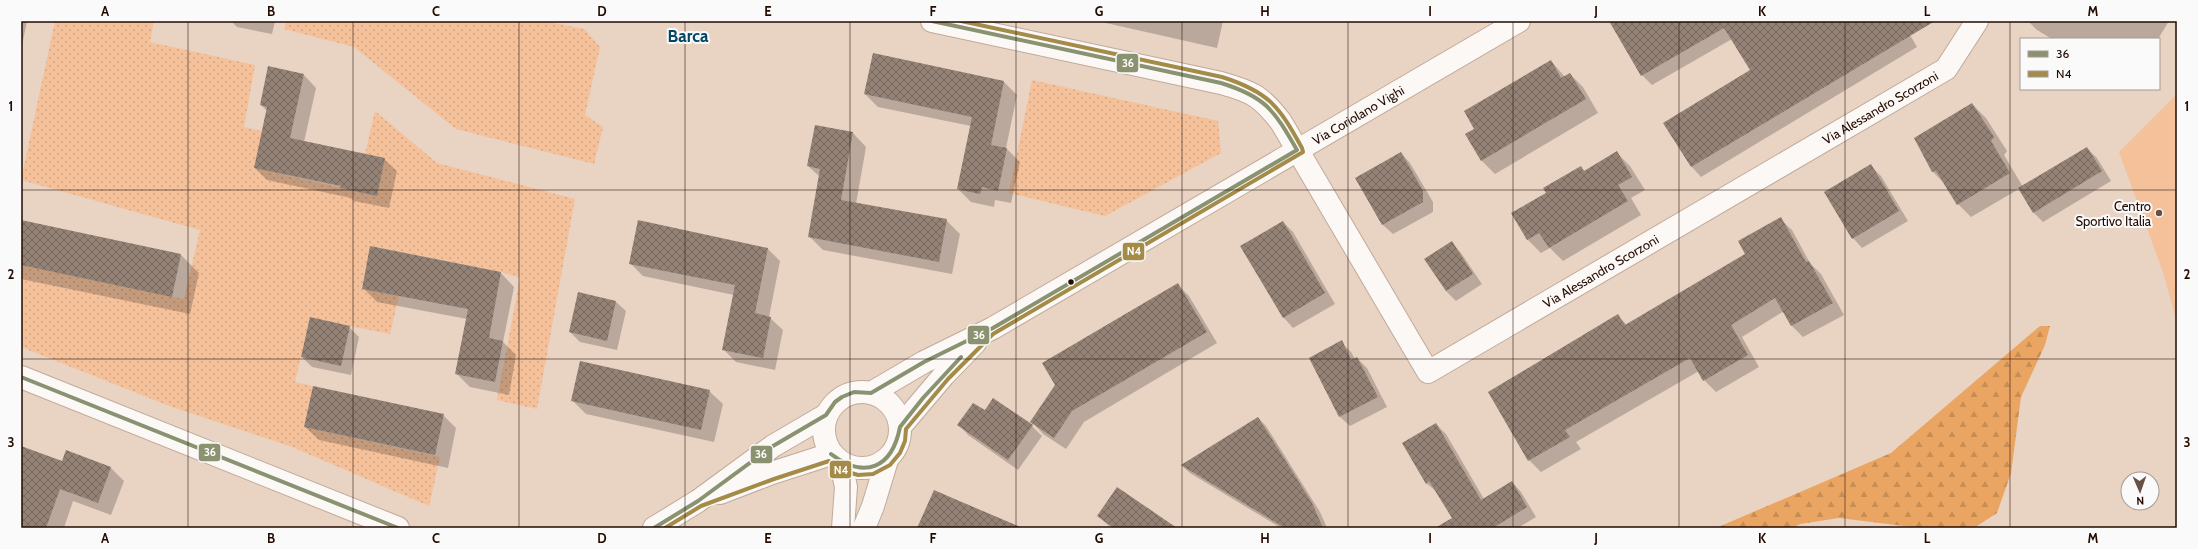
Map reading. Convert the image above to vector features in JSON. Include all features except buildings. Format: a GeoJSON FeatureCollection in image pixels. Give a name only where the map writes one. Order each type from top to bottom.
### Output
{"type":"FeatureCollection","features":[{"type":"Feature","properties":{"kind":"street"},"geometry":{"type":"LineString","coordinates":[[932,21],[1245,90],[1267,103],[1281,122],[1297,150]]}},
{"type":"Feature","properties":{"kind":"street","name":"Via Coriolano Vighi"},"geometry":{"type":"LineString","coordinates":[[871,392],[924,362],[989,329],[1519,21]]}},
{"type":"Feature","properties":{"kind":"street","name":"Via Alessandro Scorzoni"},"geometry":{"type":"LineString","coordinates":[[1297,150],[1428,372],[1946,69],[1977,21]]}},
{"type":"Feature","properties":{"kind":"street","name":"Via Coriolano Vighi"},"geometry":{"type":"LineString","coordinates":[[900,427],[944,375],[989,329]]}},
{"type":"Feature","properties":{"kind":"street"},"geometry":{"type":"LineString","coordinates":[[21,377],[398,528]]}},
{"type":"Feature","properties":{"kind":"street"},"geometry":{"type":"LineString","coordinates":[[843,528],[846,488],[836,459],[824,440],[823,430],[826,415],[835,402],[842,397],[854,392],[871,392],[890,404],[897,416],[900,427],[899,439],[895,450],[887,460],[873,506],[864,528]]}},
{"type":"Feature","properties":{"kind":"street"},"geometry":{"type":"LineString","coordinates":[[654,528],[698,501],[773,446],[826,415]]}},
{"type":"Feature","properties":{"kind":"street"},"geometry":{"type":"LineString","coordinates":[[698,501],[772,473],[836,459],[859,469],[871,468],[887,460]]}},
{"type":"Feature","properties":{"kind":"shaded area"},"geometry":{"type":"Polygon","coordinates":[[[55,21],[154,21],[150,42],[255,65],[244,127],[262,131],[254,168],[377,196],[385,158],[365,154],[375,111],[437,163],[575,199],[537,409],[497,400],[520,278],[501,272],[370,246],[362,289],[399,296],[390,334],[310,318],[295,382],[313,386],[304,427],[440,457],[429,506],[292,447],[172,407],[21,347],[21,265],[184,299],[200,230],[21,180],[55,21]]]}},
{"type":"Feature","properties":{"kind":"shaded area"},"geometry":{"type":"Polygon","coordinates":[[[286,21],[545,21],[584,29],[600,47],[585,115],[603,127],[594,164],[456,129],[354,47],[284,29],[286,21]]]}},
{"type":"Feature","properties":{"kind":"shaded area"},"geometry":{"type":"Polygon","coordinates":[[[1032,80],[1218,121],[1221,153],[1105,216],[1009,193],[1032,80]]]}},
{"type":"Feature","properties":{"kind":"shaded area","name":"Centro Sportivo Italia"},"geometry":{"type":"Polygon","coordinates":[[[2177,94],[2177,323],[2164,275],[2119,152],[2177,94]]]}},
{"type":"Feature","properties":{"kind":"green space"},"geometry":{"type":"Polygon","coordinates":[[[2040,326],[2050,326],[2045,345],[2021,397],[2011,473],[1997,513],[1974,528],[1920,528],[1839,518],[1800,524],[1792,528],[1716,528],[1891,453],[2040,326]]]}},
{"type":"Feature","properties":{"kind":"transit line","name":"36"},"geometry":{"type":"LineString","coordinates":[[932,21],[1221,83],[1236,88],[1259,100],[1275,115],[1297,150]]}},
{"type":"Feature","properties":{"kind":"transit line","name":"N4"},"geometry":{"type":"LineString","coordinates":[[665,528],[701,506],[774,479],[829,461],[838,469],[858,475],[873,474],[890,465],[900,453],[905,441],[906,429],[948,379],[993,334],[1303,152],[1286,121],[1271,102],[1262,95],[1238,83],[1222,77],[961,21]]}},
{"type":"Feature","properties":{"kind":"transit line","name":"36"},"geometry":{"type":"LineString","coordinates":[[871,393],[924,362],[993,328],[1297,150]]}},
{"type":"Feature","properties":{"kind":"transit line","name":"36"},"geometry":{"type":"LineString","coordinates":[[900,427],[923,398],[961,357]]}},
{"type":"Feature","properties":{"kind":"transit line","name":"36"},"geometry":{"type":"LineString","coordinates":[[21,377],[398,528]]}},
{"type":"Feature","properties":{"kind":"transit line","name":"36"},"geometry":{"type":"LineString","coordinates":[[654,528],[698,501],[773,446],[826,415],[835,402],[842,397],[854,392],[871,393]]}},
{"type":"Feature","properties":{"kind":"transit line","name":"36"},"geometry":{"type":"LineString","coordinates":[[831,454],[843,462],[855,467],[866,468],[875,466],[884,460],[891,452],[900,427]]}},
{"type":"Feature","properties":{"kind":"place","name":"Centro Sportivo Italia"},"geometry":{"type":"Point","coordinates":[2159,213]}},
{"type":"Feature","properties":{"kind":"district","name":"Barca"},"geometry":{"type":"Point","coordinates":[688,36]}}]}
